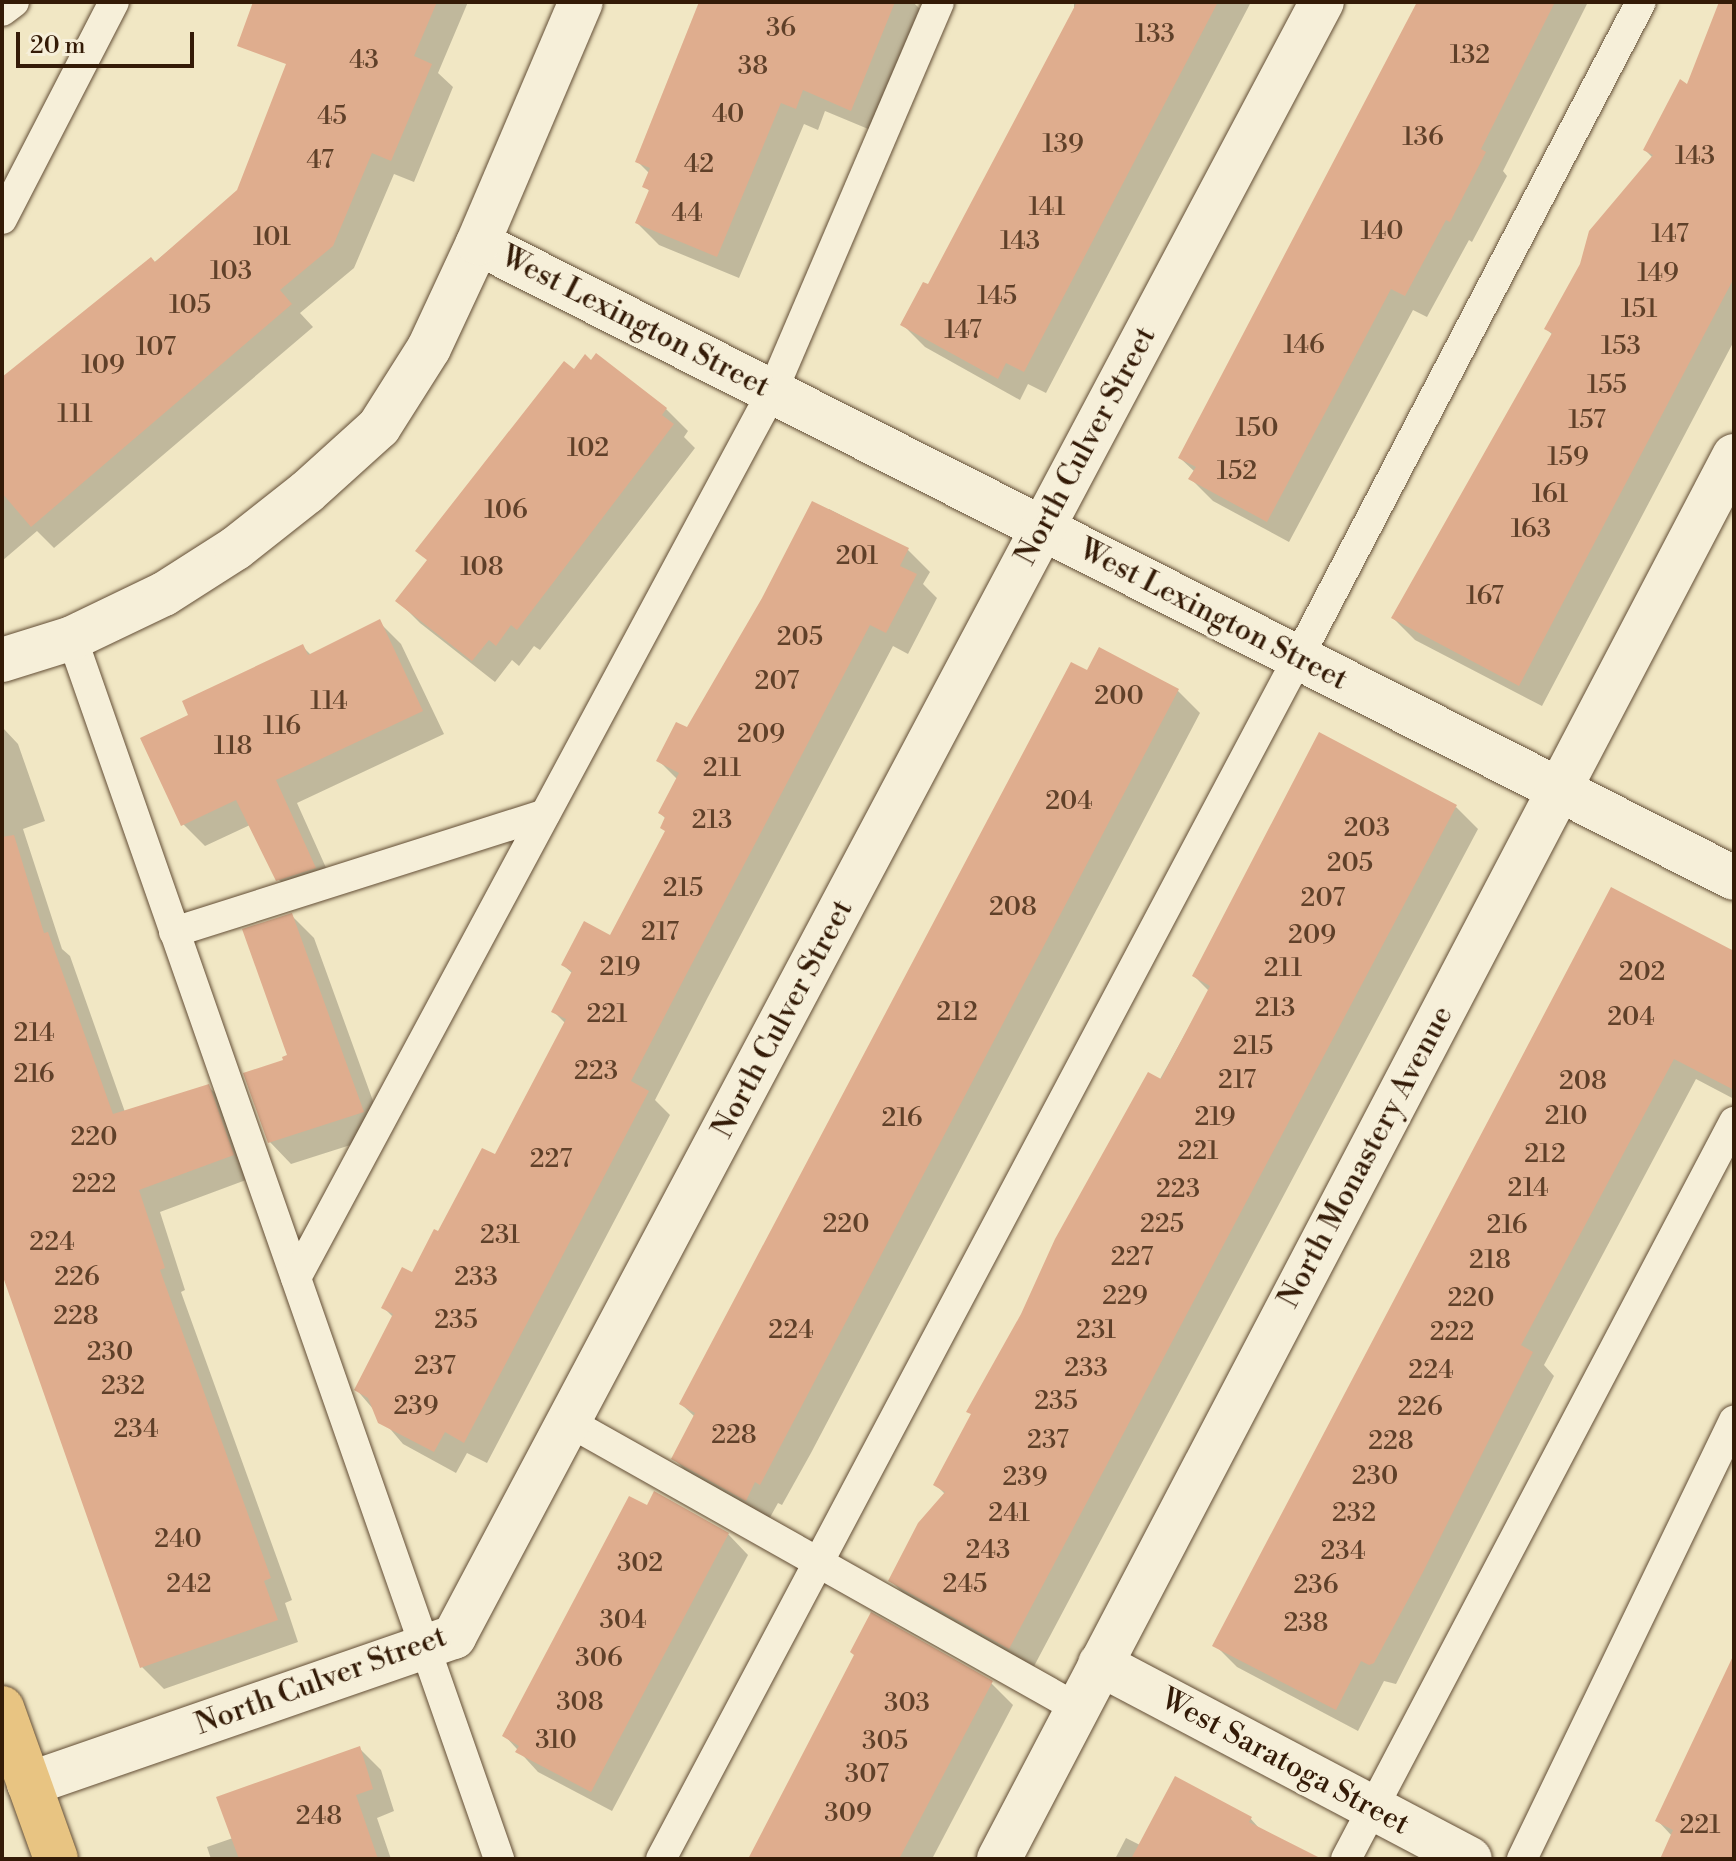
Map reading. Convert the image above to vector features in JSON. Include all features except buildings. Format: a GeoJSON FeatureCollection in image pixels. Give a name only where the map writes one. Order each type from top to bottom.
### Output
{"type":"FeatureCollection","features":[{"type":"Feature","properties":{"kind":"main road"},"geometry":{"type":"LineString","coordinates":[[2,1708],[56,1859]]}},
{"type":"Feature","properties":{"kind":"street"},"geometry":{"type":"LineString","coordinates":[[2,660],[72,638],[164,594],[236,548],[307,492],[379,427],[429,348],[478,243],[581,2]]}},
{"type":"Feature","properties":{"kind":"street","name":"North Culver Street"},"geometry":{"type":"LineString","coordinates":[[29,1784],[454,1637],[1322,2]]}},
{"type":"Feature","properties":{"kind":"street","name":"West Lexington Street"},"geometry":{"type":"LineString","coordinates":[[478,243],[1734,878]]}},
{"type":"Feature","properties":{"kind":"street","name":"North Monastery Avenue"},"geometry":{"type":"LineString","coordinates":[[999,1859],[1734,456]]}},
{"type":"Feature","properties":{"kind":"street","name":"West Saratoga Street"},"geometry":{"type":"LineString","coordinates":[[1100,1664],[1470,1859]]}},
{"type":"Feature","properties":{"kind":"lane"},"geometry":{"type":"LineString","coordinates":[[2,11],[14,2]]}},
{"type":"Feature","properties":{"kind":"lane"},"geometry":{"type":"LineString","coordinates":[[2,219],[114,2]]}},
{"type":"Feature","properties":{"kind":"lane"},"geometry":{"type":"LineString","coordinates":[[296,1278],[772,392],[939,2]]}},
{"type":"Feature","properties":{"kind":"lane"},"geometry":{"type":"LineString","coordinates":[[661,1859],[1298,658],[1641,2]]}},
{"type":"Feature","properties":{"kind":"lane"},"geometry":{"type":"LineString","coordinates":[[72,638],[499,1859]]}},
{"type":"Feature","properties":{"kind":"lane"},"geometry":{"type":"LineString","coordinates":[[174,932],[545,814]]}},
{"type":"Feature","properties":{"kind":"lane"},"geometry":{"type":"LineString","coordinates":[[1346,1859],[1734,1122]]}},
{"type":"Feature","properties":{"kind":"lane"},"geometry":{"type":"LineString","coordinates":[[1522,1859],[1734,1421]]}},
{"type":"Feature","properties":{"kind":"lane"},"geometry":{"type":"LineString","coordinates":[[569,1422],[1077,1708]]}}]}
